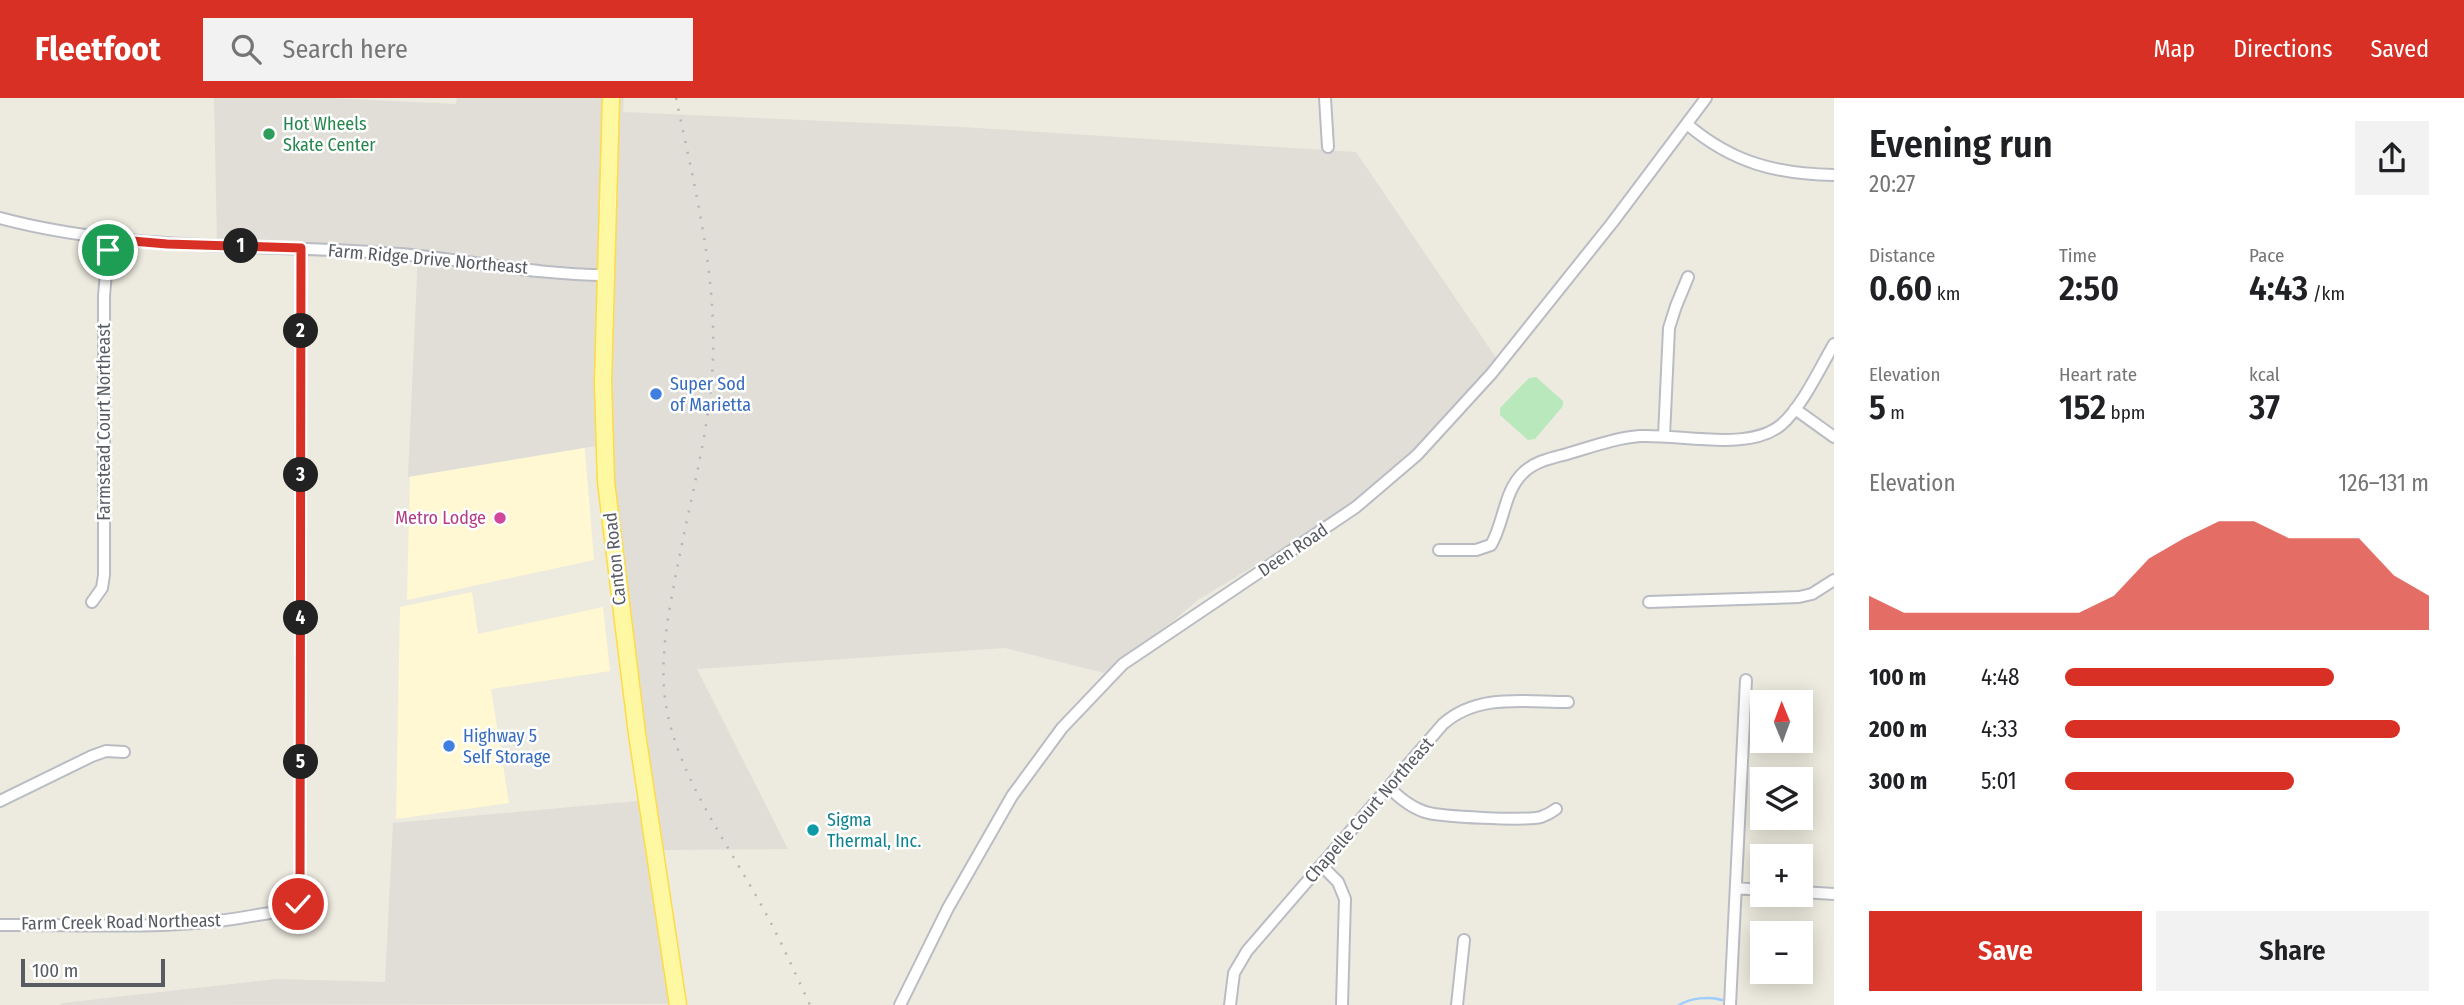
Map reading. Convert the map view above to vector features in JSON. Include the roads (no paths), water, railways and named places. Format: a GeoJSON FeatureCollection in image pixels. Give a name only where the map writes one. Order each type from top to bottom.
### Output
{"type":"FeatureCollection","features":[{"type":"Feature","properties":{"kind":"main road","name":"Canton Road"},"geometry":{"type":"LineString","coordinates":[[611,103],[603,410],[606,482],[637,734],[678,1005]]}},
{"type":"Feature","properties":{"kind":"street"},"geometry":{"type":"LineString","coordinates":[[1325,98],[1328,147]]}},
{"type":"Feature","properties":{"kind":"street","name":"Deen Road"},"geometry":{"type":"LineString","coordinates":[[900,1005],[948,908],[1012,796],[1062,728],[1123,664],[1356,507],[1415,457],[1492,373],[1688,125],[1706,98]]}},
{"type":"Feature","properties":{"kind":"street"},"geometry":{"type":"LineString","coordinates":[[1688,125],[1705,138],[1758,165],[1787,173],[1834,175]]}},
{"type":"Feature","properties":{"kind":"street","name":"Farm Ridge Drive Northeast"},"geometry":{"type":"LineString","coordinates":[[0,218],[109,239],[401,254],[606,275]]}},
{"type":"Feature","properties":{"kind":"street","name":"Farmstead Court Northeast"},"geometry":{"type":"LineString","coordinates":[[92,603],[102,588],[104,575],[104,309],[109,239]]}},
{"type":"Feature","properties":{"kind":"street","name":"Farm Creek Road Northeast"},"geometry":{"type":"LineString","coordinates":[[0,925],[198,923],[254,916],[289,909],[298,904],[301,248]]}},
{"type":"Feature","properties":{"kind":"street"},"geometry":{"type":"LineString","coordinates":[[1664,436],[1669,328],[1688,277]]}},
{"type":"Feature","properties":{"kind":"street"},"geometry":{"type":"LineString","coordinates":[[1439,550],[1476,550],[1491,545],[1499,531],[1516,482],[1523,473],[1539,462],[1609,441],[1639,436],[1762,436],[1780,426],[1795,409],[1834,344]]}},
{"type":"Feature","properties":{"kind":"street"},"geometry":{"type":"LineString","coordinates":[[1795,409],[1834,437]]}},
{"type":"Feature","properties":{"kind":"street"},"geometry":{"type":"LineString","coordinates":[[1649,602],[1799,597],[1812,594],[1834,580]]}},
{"type":"Feature","properties":{"kind":"street"},"geometry":{"type":"LineString","coordinates":[[1730,1005],[1746,680]]}},
{"type":"Feature","properties":{"kind":"street","name":"Chapelle Court Northeast"},"geometry":{"type":"LineString","coordinates":[[1230,1005],[1231,986],[1239,962],[1443,724],[1465,708],[1494,701],[1568,702]]}},
{"type":"Feature","properties":{"kind":"street"},"geometry":{"type":"LineString","coordinates":[[0,802],[92,756],[106,751],[124,752]]}},
{"type":"Feature","properties":{"kind":"street"},"geometry":{"type":"LineString","coordinates":[[1388,787],[1414,807],[1440,815],[1528,819],[1543,816],[1556,809]]}},
{"type":"Feature","properties":{"kind":"street"},"geometry":{"type":"LineString","coordinates":[[1321,865],[1338,882],[1345,899],[1342,1005]]}},
{"type":"Feature","properties":{"kind":"street"},"geometry":{"type":"LineString","coordinates":[[1736,888],[1750,889]]}},
{"type":"Feature","properties":{"kind":"street"},"geometry":{"type":"LineString","coordinates":[[1813,893],[1834,894]]}},
{"type":"Feature","properties":{"kind":"street"},"geometry":{"type":"LineString","coordinates":[[1457,1005],[1464,940]]}},
{"type":"Feature","properties":{"kind":"waterway"},"geometry":{"type":"LineString","coordinates":[[1679,1005],[1700,998],[1722,1000]]}},
{"type":"Feature","properties":{"kind":"railway"},"geometry":{"type":"LineString","coordinates":[[676,98],[704,236],[713,341],[706,424],[667,623],[665,698],[675,741],[696,791],[770,922],[810,1005]]}},
{"type":"Feature","properties":{"kind":"place","name":"Hot Wheels Skate Center"},"geometry":{"type":"Point","coordinates":[269,134]}},
{"type":"Feature","properties":{"kind":"place","name":"Super Sod of Marietta"},"geometry":{"type":"Point","coordinates":[656,394]}},
{"type":"Feature","properties":{"kind":"place","name":"Metro Lodge"},"geometry":{"type":"Point","coordinates":[500,518]}},
{"type":"Feature","properties":{"kind":"place","name":"Highway 5 Self Storage"},"geometry":{"type":"Point","coordinates":[449,746]}},
{"type":"Feature","properties":{"kind":"place","name":"Sigma Thermal, Inc."},"geometry":{"type":"Point","coordinates":[813,830]}}]}
